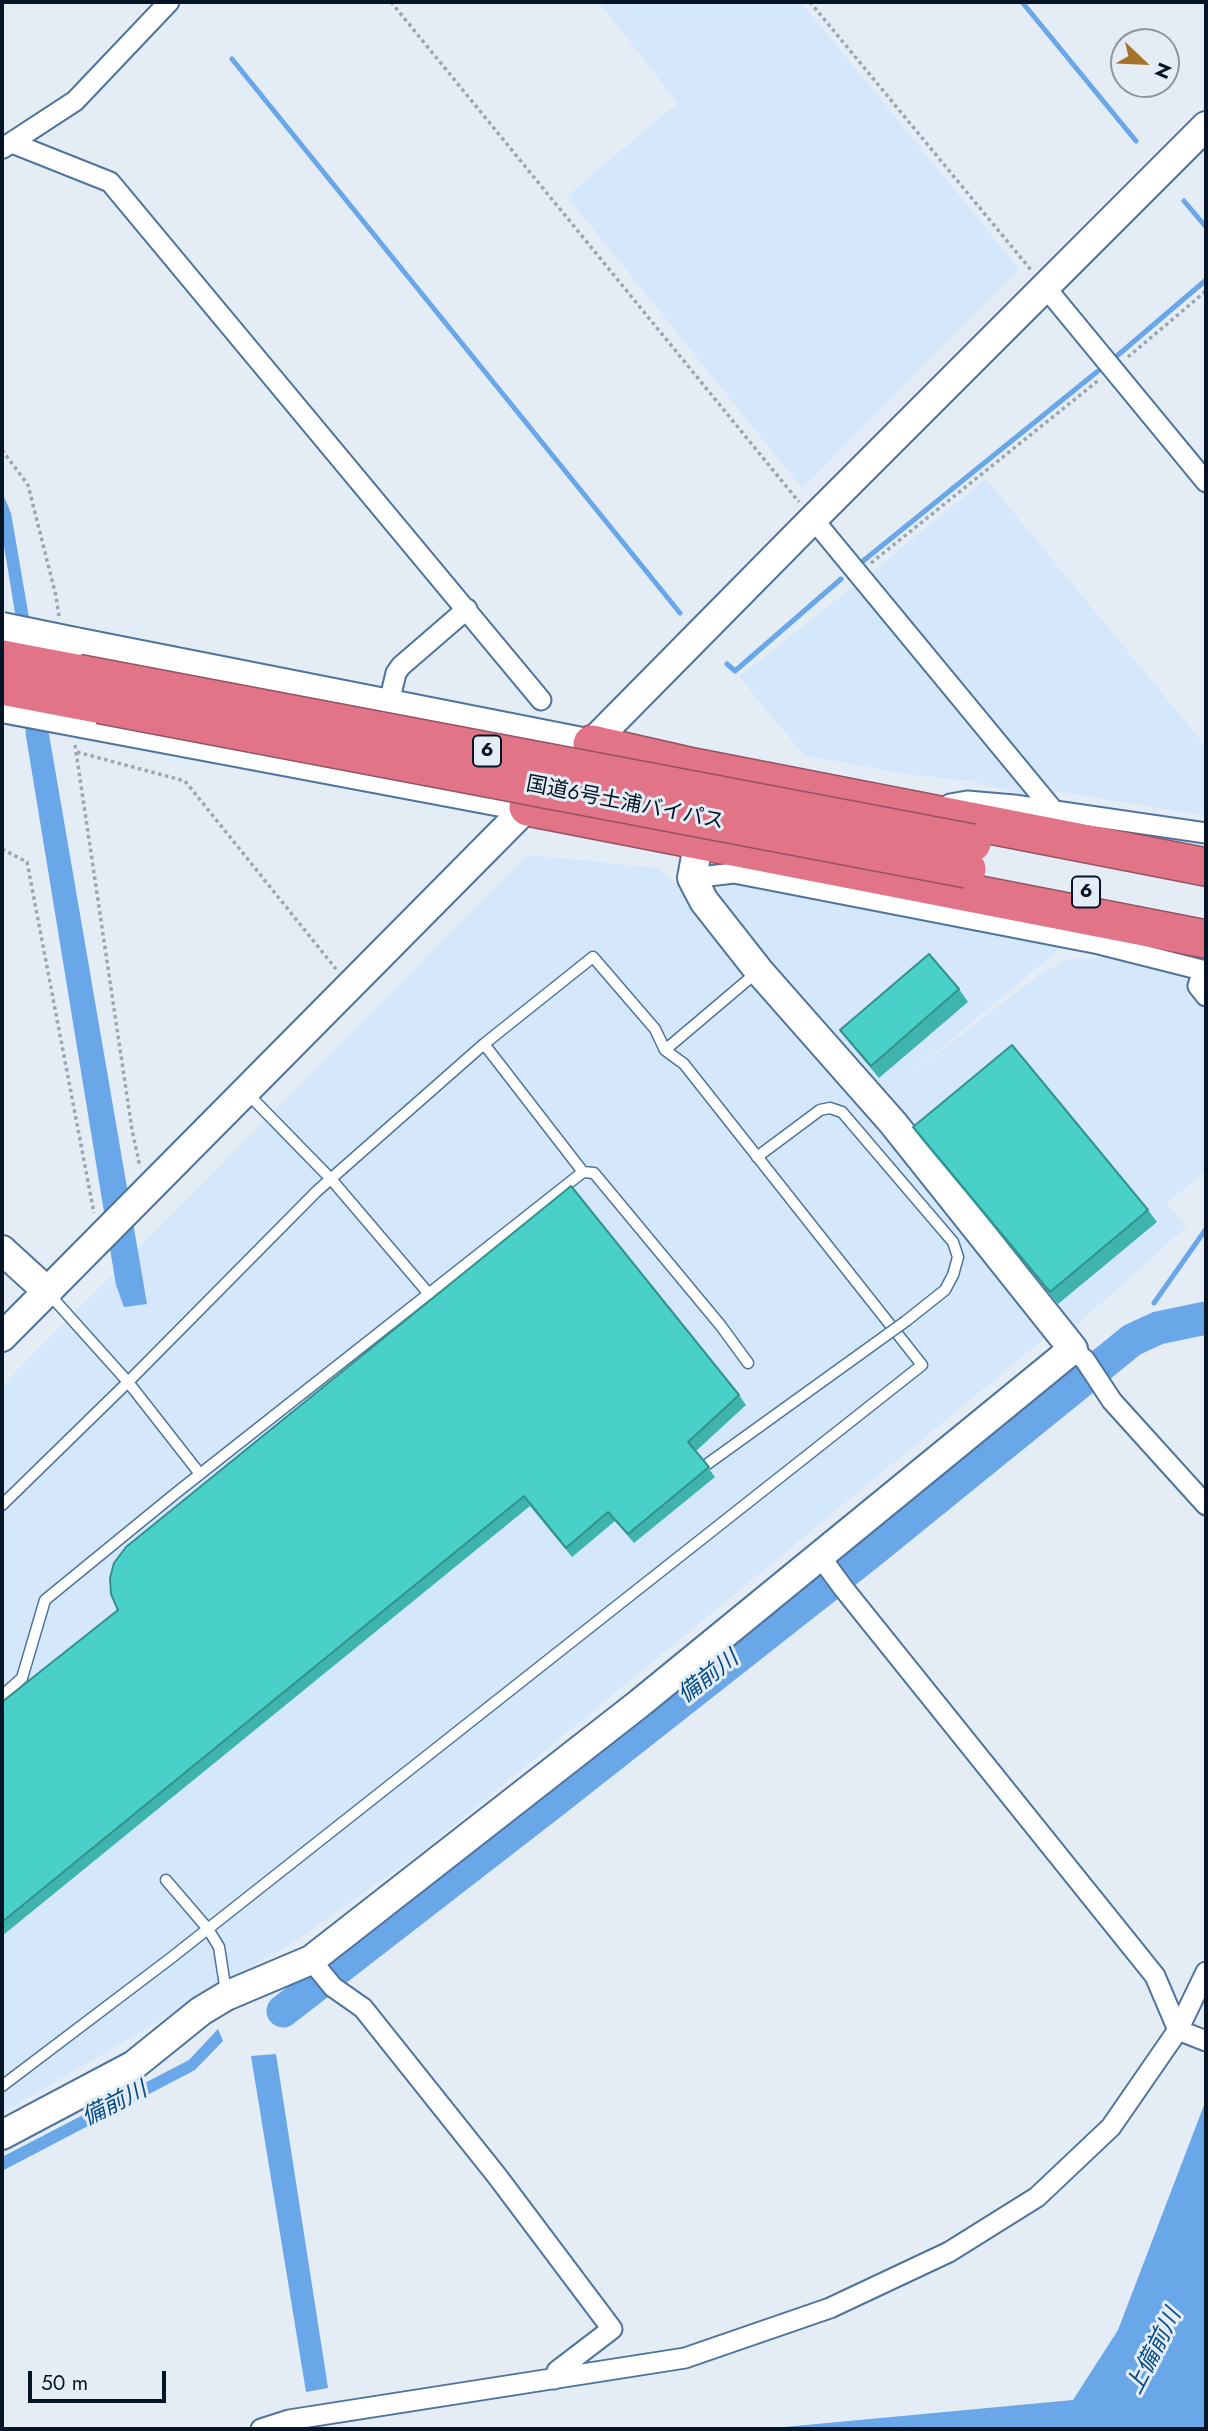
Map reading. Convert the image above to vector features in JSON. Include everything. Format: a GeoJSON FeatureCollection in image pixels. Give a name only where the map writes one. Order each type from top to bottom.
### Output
{"type":"FeatureCollection","features":[{"type":"Feature","properties":{"kind":"highway","name":"国道6号土浦バイパス"},"geometry":{"type":"LineString","coordinates":[[2,659],[969,856],[1206,916]]}},
{"type":"Feature","properties":{"kind":"highway","name":"国道6号土浦バイパス"},"geometry":{"type":"LineString","coordinates":[[2,685],[969,856],[1206,888]]}},
{"type":"Feature","properties":{"kind":"highway"},"geometry":{"type":"LineString","coordinates":[[592,744],[693,767],[1206,867]]}},
{"type":"Feature","properties":{"kind":"highway"},"geometry":{"type":"LineString","coordinates":[[528,807],[1059,909],[1205,960]]}},
{"type":"Feature","properties":{"kind":"street"},"geometry":{"type":"LineString","coordinates":[[7,146],[75,101],[169,2]]}},
{"type":"Feature","properties":{"kind":"street"},"geometry":{"type":"LineString","coordinates":[[2,1338],[1206,126]]}},
{"type":"Feature","properties":{"kind":"street"},"geometry":{"type":"LineString","coordinates":[[7,146],[110,182],[541,699]]}},
{"type":"Feature","properties":{"kind":"street"},"geometry":{"type":"LineString","coordinates":[[1046,288],[1206,482]]}},
{"type":"Feature","properties":{"kind":"street"},"geometry":{"type":"LineString","coordinates":[[813,519],[1055,811]]}},
{"type":"Feature","properties":{"kind":"street"},"geometry":{"type":"LineString","coordinates":[[373,778],[396,673],[467,609]]}},
{"type":"Feature","properties":{"kind":"street"},"geometry":{"type":"LineString","coordinates":[[2,627],[67,632],[388,705],[592,744]]}},
{"type":"Feature","properties":{"kind":"street"},"geometry":{"type":"LineString","coordinates":[[2,708],[78,731],[373,778],[528,807]]}},
{"type":"Feature","properties":{"kind":"street"},"geometry":{"type":"LineString","coordinates":[[693,767],[704,783],[707,806],[692,878],[704,901],[759,971],[893,1123],[1079,1354],[1112,1401],[1206,1505]]}},
{"type":"Feature","properties":{"kind":"street"},"geometry":{"type":"LineString","coordinates":[[938,814],[950,804],[967,801],[1206,833]]}},
{"type":"Feature","properties":{"kind":"street"},"geometry":{"type":"LineString","coordinates":[[692,878],[734,873],[1099,944],[1205,960],[1198,986],[1206,996]]}},
{"type":"Feature","properties":{"kind":"street"},"geometry":{"type":"LineString","coordinates":[[2,1250],[48,1292]]}},
{"type":"Feature","properties":{"kind":"street"},"geometry":{"type":"LineString","coordinates":[[2,2135],[134,2066],[201,2011],[226,1996],[316,1966],[640,1703],[825,1562],[1079,1354]]}},
{"type":"Feature","properties":{"kind":"street"},"geometry":{"type":"LineString","coordinates":[[825,1562],[1155,1976],[1178,2030],[1206,2041]]}},
{"type":"Feature","properties":{"kind":"street"},"geometry":{"type":"LineString","coordinates":[[316,1966],[333,1987],[363,2008],[497,2176],[612,2329],[557,2371],[554,2379]]}},
{"type":"Feature","properties":{"kind":"street"},"geometry":{"type":"LineString","coordinates":[[261,2429],[289,2420],[685,2358],[830,2308],[949,2252],[1037,2197],[1111,2127],[1178,2030],[1206,1972]]}},
{"type":"Feature","properties":{"kind":"lane"},"geometry":{"type":"LineString","coordinates":[[2,1505],[331,1179],[484,1044],[593,957],[655,1029],[665,1050],[684,1064],[922,1365],[208,1929],[2,2086]]}},
{"type":"Feature","properties":{"kind":"lane"},"geometry":{"type":"LineString","coordinates":[[665,1050],[759,971]]}},
{"type":"Feature","properties":{"kind":"lane"},"geometry":{"type":"LineString","coordinates":[[484,1044],[583,1172]]}},
{"type":"Feature","properties":{"kind":"lane"},"geometry":{"type":"LineString","coordinates":[[246,1092],[331,1179],[429,1294]]}},
{"type":"Feature","properties":{"kind":"lane"},"geometry":{"type":"LineString","coordinates":[[706,1465],[945,1290],[958,1257],[953,1242],[842,1112],[830,1108],[820,1110],[757,1157]]}},
{"type":"Feature","properties":{"kind":"lane"},"geometry":{"type":"LineString","coordinates":[[2,1696],[22,1678],[45,1600],[200,1474],[583,1172],[594,1173],[721,1326],[748,1363]]}},
{"type":"Feature","properties":{"kind":"lane"},"geometry":{"type":"LineString","coordinates":[[48,1292],[128,1382],[200,1474]]}},
{"type":"Feature","properties":{"kind":"lane"},"geometry":{"type":"LineString","coordinates":[[166,1880],[208,1929],[219,1947],[226,1996]]}},
{"type":"Feature","properties":{"kind":"path"},"geometry":{"type":"LineString","coordinates":[[391,2],[813,519]]}},
{"type":"Feature","properties":{"kind":"path"},"geometry":{"type":"LineString","coordinates":[[810,2],[1046,288]]}},
{"type":"Feature","properties":{"kind":"path"},"geometry":{"type":"LineString","coordinates":[[858,573],[1113,369],[1206,290]]}},
{"type":"Feature","properties":{"kind":"path"},"geometry":{"type":"LineString","coordinates":[[2,450],[29,485],[67,632]]}},
{"type":"Feature","properties":{"kind":"path"},"geometry":{"type":"LineString","coordinates":[[78,731],[76,752],[132,1130],[148,1192]]}},
{"type":"Feature","properties":{"kind":"path"},"geometry":{"type":"LineString","coordinates":[[76,752],[185,781],[343,978],[353,984]]}},
{"type":"Feature","properties":{"kind":"path"},"geometry":{"type":"LineString","coordinates":[[2,849],[27,862],[99,1241]]}},
{"type":"Feature","properties":{"kind":"shaded area"},"geometry":{"type":"Polygon","coordinates":[[[599,2],[801,2],[1019,269],[802,488],[567,196],[678,103],[599,2]]]}},
{"type":"Feature","properties":{"kind":"shaded area"},"geometry":{"type":"Polygon","coordinates":[[[986,479],[1206,747],[1206,816],[1049,790],[869,575],[986,479]]]}},
{"type":"Feature","properties":{"kind":"shaded area"},"geometry":{"type":"Polygon","coordinates":[[[858,583],[1030,790],[1027,795],[971,781],[906,774],[804,755],[739,677],[858,583]]]}},
{"type":"Feature","properties":{"kind":"shaded area"},"geometry":{"type":"Polygon","coordinates":[[[528,855],[658,868],[683,891],[1046,1337],[424,1850],[297,1940],[2,2113],[2,1386],[528,855]]]}},
{"type":"Feature","properties":{"kind":"shaded area"},"geometry":{"type":"Polygon","coordinates":[[[732,879],[1060,948],[903,1080],[1034,979],[1065,960],[1112,956],[1186,973],[1188,985],[1206,1008],[1206,1170],[1166,1204],[1187,1226],[1070,1331],[709,897],[732,879]]]}},
{"type":"Feature","properties":{"kind":"water"},"geometry":{"type":"Polygon","coordinates":[[[2,492],[11,513],[147,1304],[124,1307],[116,1285],[26,736],[16,619],[2,534],[2,492]]]}},
{"type":"Feature","properties":{"kind":"water"},"geometry":{"type":"Polygon","coordinates":[[[1206,1316],[1206,1335],[1162,1336],[1160,1323],[1206,1316]]]}},
{"type":"Feature","properties":{"kind":"water"},"geometry":{"type":"Polygon","coordinates":[[[218,2029],[223,2041],[195,2070],[2,2171],[2,2157],[189,2060],[218,2029]]]}},
{"type":"Feature","properties":{"kind":"water"},"geometry":{"type":"Polygon","coordinates":[[[276,2054],[328,2388],[306,2392],[251,2056],[276,2054]]]}},
{"type":"Feature","properties":{"kind":"water","name":"上備前川"},"geometry":{"type":"Polygon","coordinates":[[[1206,2100],[1206,2429],[763,2429],[1073,2400],[1118,2330],[1206,2100]]]}},
{"type":"Feature","properties":{"kind":"building"},"geometry":{"type":"Polygon","coordinates":[[[929,954],[959,989],[871,1066],[840,1030],[929,954]]]}},
{"type":"Feature","properties":{"kind":"building"},"geometry":{"type":"Polygon","coordinates":[[[1012,1045],[1148,1210],[1050,1292],[913,1127],[1012,1045]]]}},
{"type":"Feature","properties":{"kind":"building"},"geometry":{"type":"Polygon","coordinates":[[[571,1186],[739,1395],[688,1442],[709,1467],[628,1534],[608,1512],[566,1548],[524,1496],[2,1922],[2,1702],[118,1610],[111,1594],[110,1578],[114,1563],[126,1547],[571,1186]]]}},
{"type":"Feature","properties":{"kind":"waterway"},"geometry":{"type":"LineString","coordinates":[[1022,2],[1136,141]]}},
{"type":"Feature","properties":{"kind":"waterway"},"geometry":{"type":"LineString","coordinates":[[232,59],[680,613]]}},
{"type":"Feature","properties":{"kind":"waterway"},"geometry":{"type":"LineString","coordinates":[[1184,201],[1206,227]]}},
{"type":"Feature","properties":{"kind":"waterway"},"geometry":{"type":"LineString","coordinates":[[1118,355],[1206,280]]}},
{"type":"Feature","properties":{"kind":"waterway"},"geometry":{"type":"LineString","coordinates":[[863,561],[1098,371]]}},
{"type":"Feature","properties":{"kind":"waterway"},"geometry":{"type":"LineString","coordinates":[[727,664],[735,671],[841,579]]}},
{"type":"Feature","properties":{"kind":"waterway","name":"備前川"},"geometry":{"type":"LineString","coordinates":[[1154,1303],[1206,1229]]}},
{"type":"Feature","properties":{"kind":"waterway","name":"備前川"},"geometry":{"type":"LineString","coordinates":[[283,2011],[868,1554],[1132,1340],[1158,1328],[1206,1318]]}}]}
